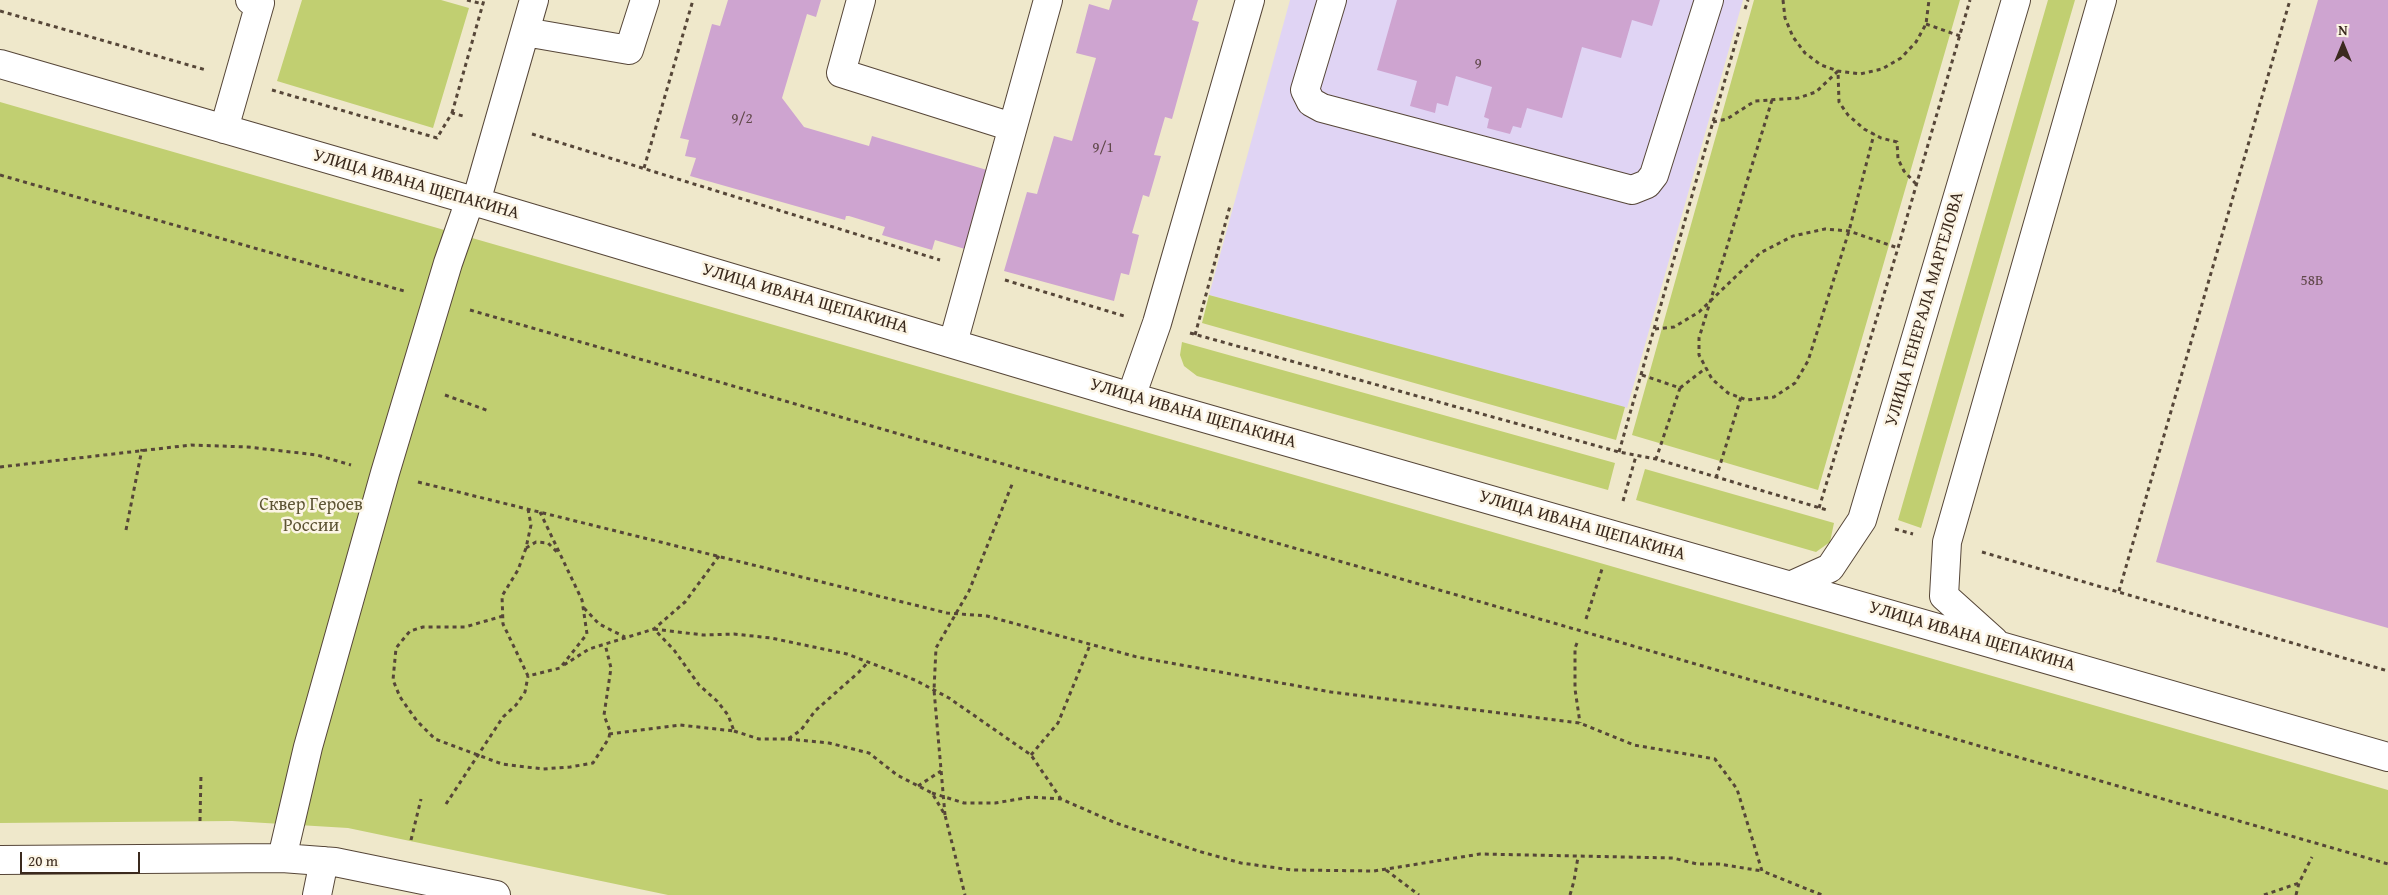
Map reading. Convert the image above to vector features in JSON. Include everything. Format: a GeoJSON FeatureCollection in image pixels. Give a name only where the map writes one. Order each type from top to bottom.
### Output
{"type":"FeatureCollection","features":[{"type":"Feature","properties":{"kind":"street"},"geometry":{"type":"LineString","coordinates":[[282,858],[304,764],[385,473],[437,301],[499,126],[534,0]]}},
{"type":"Feature","properties":{"kind":"street"},"geometry":{"type":"LineString","coordinates":[[525,32],[629,50],[645,0]]}},
{"type":"Feature","properties":{"kind":"street"},"geometry":{"type":"LineString","coordinates":[[861,0],[841,73],[1012,127]]}},
{"type":"Feature","properties":{"kind":"street"},"geometry":{"type":"LineString","coordinates":[[953,343],[1048,0]]}},
{"type":"Feature","properties":{"kind":"street"},"geometry":{"type":"LineString","coordinates":[[1132,397],[1157,323],[1250,0]]}},
{"type":"Feature","properties":{"kind":"street"},"geometry":{"type":"LineString","coordinates":[[1332,0],[1305,90],[1311,102],[1322,108],[1632,190],[1647,184],[1654,175],[1709,0]]}},
{"type":"Feature","properties":{"kind":"street","name":"УЛИЦА ГЕНЕРАЛА МАРГЕЛОВА"},"geometry":{"type":"LineString","coordinates":[[1790,586],[1830,568],[1862,520],[2016,0]]}},
{"type":"Feature","properties":{"kind":"street"},"geometry":{"type":"LineString","coordinates":[[1996,644],[1944,596],[1947,542],[2102,0]]}},
{"type":"Feature","properties":{"kind":"street"},"geometry":{"type":"LineString","coordinates":[[224,129],[257,1]]}},
{"type":"Feature","properties":{"kind":"street","name":"УЛИЦА ИВАНА ЩЕПАКИНА"},"geometry":{"type":"LineString","coordinates":[[0,64],[473,201],[1132,397],[2388,757]]}},
{"type":"Feature","properties":{"kind":"street"},"geometry":{"type":"LineString","coordinates":[[0,860],[282,858],[324,861],[496,895]]}},
{"type":"Feature","properties":{"kind":"street"},"geometry":{"type":"LineString","coordinates":[[317,895],[324,861]]}},
{"type":"Feature","properties":{"kind":"path"},"geometry":{"type":"LineString","coordinates":[[0,11],[437,138],[452,113],[483,2],[467,0]]}},
{"type":"Feature","properties":{"kind":"path"},"geometry":{"type":"LineString","coordinates":[[644,168],[693,0]]}},
{"type":"Feature","properties":{"kind":"path"},"geometry":{"type":"LineString","coordinates":[[1619,452],[1748,0]]}},
{"type":"Feature","properties":{"kind":"path"},"geometry":{"type":"LineString","coordinates":[[1783,0],[1785,18],[1792,37],[1801,48],[1821,65],[1838,71],[1860,74],[1882,69],[1901,58],[1916,42],[1926,24],[1929,0]]}},
{"type":"Feature","properties":{"kind":"path"},"geometry":{"type":"LineString","coordinates":[[1818,508],[1898,248],[1970,0]]}},
{"type":"Feature","properties":{"kind":"path"},"geometry":{"type":"LineString","coordinates":[[2119,591],[2290,0]]}},
{"type":"Feature","properties":{"kind":"path"},"geometry":{"type":"LineString","coordinates":[[1926,24],[1960,36]]}},
{"type":"Feature","properties":{"kind":"path"},"geometry":{"type":"LineString","coordinates":[[1713,122],[1727,119],[1755,101],[1798,98],[1816,92],[1838,71]]}},
{"type":"Feature","properties":{"kind":"path"},"geometry":{"type":"LineString","coordinates":[[1838,71],[1839,102],[1848,115],[1864,129],[1897,142],[1898,159],[1904,171],[1916,184]]}},
{"type":"Feature","properties":{"kind":"path"},"geometry":{"type":"LineString","coordinates":[[1772,100],[1699,338],[1699,355],[1712,379],[1728,393],[1747,400],[1774,397],[1795,383],[1808,361],[1849,232],[1874,134]]}},
{"type":"Feature","properties":{"kind":"path"},"geometry":{"type":"LineString","coordinates":[[452,113],[540,136],[1125,317],[1157,323],[1619,452],[1656,459],[1818,508],[1947,542],[2119,591],[2388,671]]}},
{"type":"Feature","properties":{"kind":"path"},"geometry":{"type":"LineString","coordinates":[[0,175],[2388,864]]}},
{"type":"Feature","properties":{"kind":"path"},"geometry":{"type":"LineString","coordinates":[[1655,329],[1674,327],[1699,312],[1760,253],[1794,236],[1825,230],[1849,232],[1898,248]]}},
{"type":"Feature","properties":{"kind":"path"},"geometry":{"type":"LineString","coordinates":[[1125,317],[1128,307]]}},
{"type":"Feature","properties":{"kind":"path"},"geometry":{"type":"LineString","coordinates":[[1656,459],[1680,388],[1706,368]]}},
{"type":"Feature","properties":{"kind":"path"},"geometry":{"type":"LineString","coordinates":[[1642,375],[1680,388]]}},
{"type":"Feature","properties":{"kind":"path"},"geometry":{"type":"LineString","coordinates":[[442,394],[489,411]]}},
{"type":"Feature","properties":{"kind":"path"},"geometry":{"type":"LineString","coordinates":[[1716,478],[1741,397]]}},
{"type":"Feature","properties":{"kind":"path"},"geometry":{"type":"LineString","coordinates":[[0,468],[191,444],[248,447],[317,455],[955,614],[988,616],[1137,657],[1331,692],[1580,723],[1634,746],[1715,759],[1737,789],[1762,871]]}},
{"type":"Feature","properties":{"kind":"path"},"geometry":{"type":"LineString","coordinates":[[126,530],[142,449]]}},
{"type":"Feature","properties":{"kind":"path"},"geometry":{"type":"LineString","coordinates":[[965,895],[945,815],[934,690],[936,648],[969,591],[1013,482]]}},
{"type":"Feature","properties":{"kind":"path"},"geometry":{"type":"LineString","coordinates":[[446,804],[503,718],[516,706],[525,692],[528,676],[502,624],[502,596],[518,570],[526,548],[531,525],[528,509]]}},
{"type":"Feature","properties":{"kind":"path"},"geometry":{"type":"LineString","coordinates":[[540,512],[561,555],[583,608],[586,634],[560,668]]}},
{"type":"Feature","properties":{"kind":"path"},"geometry":{"type":"LineString","coordinates":[[526,548],[536,542],[548,543],[561,555]]}},
{"type":"Feature","properties":{"kind":"path"},"geometry":{"type":"LineString","coordinates":[[528,676],[560,668],[589,649],[654,629],[685,602],[719,556]]}},
{"type":"Feature","properties":{"kind":"path"},"geometry":{"type":"LineString","coordinates":[[1586,619],[1590,606]]}},
{"type":"Feature","properties":{"kind":"path"},"geometry":{"type":"LineString","coordinates":[[583,608],[599,624],[625,638]]}},
{"type":"Feature","properties":{"kind":"path"},"geometry":{"type":"LineString","coordinates":[[502,616],[465,627],[423,627],[410,631],[396,648],[393,680],[417,721],[434,740],[502,764],[543,769],[593,763],[609,734],[604,716],[611,668],[606,644]]}},
{"type":"Feature","properties":{"kind":"path"},"geometry":{"type":"LineString","coordinates":[[654,629],[685,634],[734,634],[771,638],[847,654],[915,680],[949,698],[1031,755],[1061,799]]}},
{"type":"Feature","properties":{"kind":"path"},"geometry":{"type":"LineString","coordinates":[[654,629],[674,650],[699,685],[717,701],[728,716],[734,731]]}},
{"type":"Feature","properties":{"kind":"path"},"geometry":{"type":"LineString","coordinates":[[1577,643],[1575,648],[1575,689],[1580,723]]}},
{"type":"Feature","properties":{"kind":"path"},"geometry":{"type":"LineString","coordinates":[[1031,755],[1058,724],[1090,645]]}},
{"type":"Feature","properties":{"kind":"path"},"geometry":{"type":"LineString","coordinates":[[788,740],[801,730],[815,712],[860,672],[868,662]]}},
{"type":"Feature","properties":{"kind":"path"},"geometry":{"type":"LineString","coordinates":[[609,734],[680,726],[734,731],[759,740],[829,743],[869,753],[897,775],[932,793],[964,803],[995,803],[1031,797],[1061,799],[1080,809],[1158,838],[1240,863],[1292,870],[1348,871],[1386,869],[1480,854],[1673,858],[1697,864],[1719,864],[1762,871],[1822,895]]}},
{"type":"Feature","properties":{"kind":"path"},"geometry":{"type":"LineString","coordinates":[[918,786],[941,771]]}},
{"type":"Feature","properties":{"kind":"path"},"geometry":{"type":"LineString","coordinates":[[200,821],[201,774]]}},
{"type":"Feature","properties":{"kind":"path"},"geometry":{"type":"LineString","coordinates":[[932,793],[945,815]]}},
{"type":"Feature","properties":{"kind":"path"},"geometry":{"type":"LineString","coordinates":[[411,840],[421,799]]}},
{"type":"Feature","properties":{"kind":"path"},"geometry":{"type":"LineString","coordinates":[[1570,895],[1578,857]]}},
{"type":"Feature","properties":{"kind":"path"},"geometry":{"type":"LineString","coordinates":[[2296,895],[2299,883],[2312,857]]}},
{"type":"Feature","properties":{"kind":"path"},"geometry":{"type":"LineString","coordinates":[[1386,869],[1419,895]]}},
{"type":"Feature","properties":{"kind":"path"},"geometry":{"type":"LineString","coordinates":[[2264,895],[2299,883]]}},
{"type":"Feature","properties":{"kind":"shaded area"},"geometry":{"type":"Polygon","coordinates":[[[1290,0],[1743,0],[1627,408],[1209,295],[1290,0]]]}},
{"type":"Feature","properties":{"kind":"green space"},"geometry":{"type":"Polygon","coordinates":[[[302,0],[441,0],[469,8],[433,128],[277,81],[302,0]]]}},
{"type":"Feature","properties":{"kind":"green space"},"geometry":{"type":"Polygon","coordinates":[[[1754,0],[1960,0],[1818,490],[1632,435],[1754,0]]]}},
{"type":"Feature","properties":{"kind":"green space"},"geometry":{"type":"Polygon","coordinates":[[[2048,0],[2075,0],[1921,528],[1898,520],[2048,0]]]}},
{"type":"Feature","properties":{"kind":"green space","name":"Сквер Героев России"},"geometry":{"type":"Polygon","coordinates":[[[0,102],[2388,790],[2388,895],[668,895],[348,828],[232,821],[0,823],[0,102]]]}},
{"type":"Feature","properties":{"kind":"green space"},"geometry":{"type":"Polygon","coordinates":[[[1209,295],[1625,407],[1616,440],[1202,323],[1209,295]]]}},
{"type":"Feature","properties":{"kind":"green space"},"geometry":{"type":"Polygon","coordinates":[[[1182,342],[1615,463],[1608,490],[1197,376],[1184,366],[1180,355],[1182,342]]]}},
{"type":"Feature","properties":{"kind":"green space"},"geometry":{"type":"Polygon","coordinates":[[[1645,469],[1834,523],[1830,542],[1816,552],[1636,500],[1645,469]]]}},
{"type":"Feature","properties":{"kind":"building"},"geometry":{"type":"Polygon","coordinates":[[[728,0],[821,0],[816,17],[807,14],[782,98],[804,127],[869,146],[872,136],[987,170],[965,249],[935,240],[932,250],[882,235],[885,227],[849,216],[846,216],[845,220],[690,176],[696,158],[685,156],[689,140],[680,138],[712,24],[720,26],[728,0]]]}},
{"type":"Feature","properties":{"kind":"building"},"geometry":{"type":"Polygon","coordinates":[[[1112,0],[1198,0],[1192,20],[1199,22],[1172,119],[1165,117],[1154,155],[1161,156],[1149,197],[1143,195],[1132,233],[1139,235],[1129,275],[1121,273],[1114,301],[1004,271],[1027,192],[1037,194],[1054,136],[1072,141],[1096,58],[1076,53],[1089,4],[1109,10],[1112,0]]]}},
{"type":"Feature","properties":{"kind":"building"},"geometry":{"type":"Polygon","coordinates":[[[1397,0],[1660,0],[1652,26],[1632,20],[1621,58],[1582,47],[1562,118],[1527,108],[1521,128],[1513,126],[1510,134],[1487,128],[1489,119],[1484,117],[1492,87],[1456,76],[1448,106],[1437,103],[1435,113],[1410,106],[1417,81],[1377,70],[1397,0]]]}},
{"type":"Feature","properties":{"kind":"building"},"geometry":{"type":"Polygon","coordinates":[[[2318,0],[2388,0],[2388,628],[2156,562],[2318,0]]]}}]}
